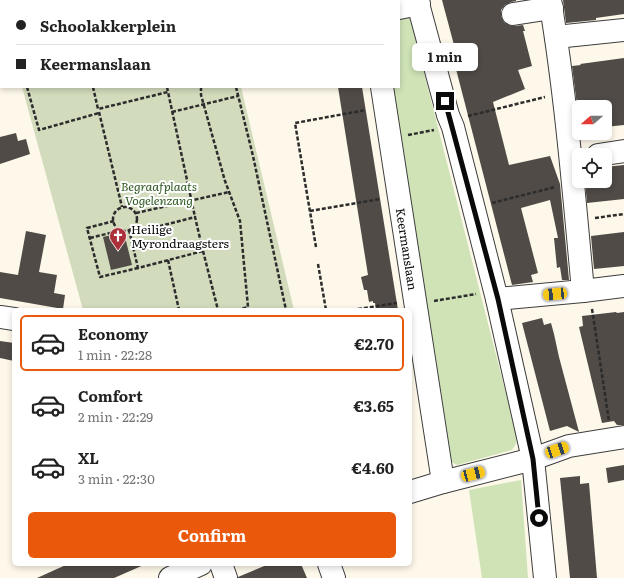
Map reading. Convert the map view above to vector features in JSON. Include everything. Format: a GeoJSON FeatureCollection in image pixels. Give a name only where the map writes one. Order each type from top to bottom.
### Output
{"type":"FeatureCollection","features":[{"type":"Feature","properties":{"kind":"street"},"geometry":{"type":"LineString","coordinates":[[412,4],[452,124],[497,295],[533,459],[545,578]]}},
{"type":"Feature","properties":{"kind":"street"},"geometry":{"type":"LineString","coordinates":[[513,14],[551,4],[563,93],[573,148]]}},
{"type":"Feature","properties":{"kind":"street"},"geometry":{"type":"LineString","coordinates":[[556,37],[624,30]]}},
{"type":"Feature","properties":{"kind":"street","name":"Keermanslaan"},"geometry":{"type":"LineString","coordinates":[[383,97],[443,482]]}},
{"type":"Feature","properties":{"kind":"street"},"geometry":{"type":"LineString","coordinates":[[612,153],[624,151]]}},
{"type":"Feature","properties":{"kind":"street"},"geometry":{"type":"LineString","coordinates":[[573,188],[576,221],[586,291]]}},
{"type":"Feature","properties":{"kind":"street"},"geometry":{"type":"LineString","coordinates":[[497,295],[586,291],[624,286]]}},
{"type":"Feature","properties":{"kind":"street"},"geometry":{"type":"LineString","coordinates":[[0,317],[12,319]]}},
{"type":"Feature","properties":{"kind":"street"},"geometry":{"type":"LineString","coordinates":[[412,491],[533,459],[569,446],[618,438]]}},
{"type":"Feature","properties":{"kind":"street"},"geometry":{"type":"LineString","coordinates":[[170,578],[197,566]]}},
{"type":"Feature","properties":{"kind":"street"},"geometry":{"type":"LineString","coordinates":[[222,566],[226,578]]}},
{"type":"Feature","properties":{"kind":"street"},"geometry":{"type":"LineString","coordinates":[[330,566],[334,578]]}},
{"type":"Feature","properties":{"kind":"path"},"geometry":{"type":"LineString","coordinates":[[27,88],[39,130],[99,113]]}},
{"type":"Feature","properties":{"kind":"path"},"geometry":{"type":"LineString","coordinates":[[93,88],[122,207]]}},
{"type":"Feature","properties":{"kind":"path"},"geometry":{"type":"LineString","coordinates":[[167,88],[195,217],[217,308]]}},
{"type":"Feature","properties":{"kind":"path"},"geometry":{"type":"LineString","coordinates":[[202,88],[204,104],[225,181],[240,222],[248,308]]}},
{"type":"Feature","properties":{"kind":"path"},"geometry":{"type":"LineString","coordinates":[[236,88],[253,156],[286,308]]}},
{"type":"Feature","properties":{"kind":"path"},"geometry":{"type":"LineString","coordinates":[[98,109],[168,92]]}},
{"type":"Feature","properties":{"kind":"path"},"geometry":{"type":"LineString","coordinates":[[390,138],[452,124],[563,93]]}},
{"type":"Feature","properties":{"kind":"path"},"geometry":{"type":"LineString","coordinates":[[172,112],[238,96]]}},
{"type":"Feature","properties":{"kind":"path"},"geometry":{"type":"LineString","coordinates":[[316,247],[295,123],[383,97]]}},
{"type":"Feature","properties":{"kind":"path"},"geometry":{"type":"LineString","coordinates":[[474,208],[572,182]]}},
{"type":"Feature","properties":{"kind":"path"},"geometry":{"type":"LineString","coordinates":[[136,213],[229,192]]}},
{"type":"Feature","properties":{"kind":"path"},"geometry":{"type":"LineString","coordinates":[[310,211],[398,195]]}},
{"type":"Feature","properties":{"kind":"path"},"geometry":{"type":"LineString","coordinates":[[90,238],[122,230],[129,230],[134,227],[137,220],[136,213],[130,208],[122,207],[114,215],[114,221],[122,230]]}},
{"type":"Feature","properties":{"kind":"path"},"geometry":{"type":"LineString","coordinates":[[576,221],[624,214]]}},
{"type":"Feature","properties":{"kind":"path"},"geometry":{"type":"LineString","coordinates":[[130,234],[195,217]]}},
{"type":"Feature","properties":{"kind":"path"},"geometry":{"type":"LineString","coordinates":[[114,221],[87,228],[100,277],[203,251]]}},
{"type":"Feature","properties":{"kind":"path"},"geometry":{"type":"LineString","coordinates":[[129,230],[138,268]]}},
{"type":"Feature","properties":{"kind":"path"},"geometry":{"type":"LineString","coordinates":[[168,260],[179,308]]}},
{"type":"Feature","properties":{"kind":"path"},"geometry":{"type":"LineString","coordinates":[[318,264],[326,308]]}},
{"type":"Feature","properties":{"kind":"path"},"geometry":{"type":"LineString","coordinates":[[586,291],[618,438]]}},
{"type":"Feature","properties":{"kind":"path"},"geometry":{"type":"LineString","coordinates":[[368,308],[415,302],[497,295]]}},
{"type":"Feature","properties":{"kind":"green space"},"geometry":{"type":"Polygon","coordinates":[[[407,15],[410,18],[517,437],[516,444],[512,450],[457,465],[452,462],[447,454],[387,88],[400,88],[400,16],[407,15]]]}},
{"type":"Feature","properties":{"kind":"green space","name":"Begraafplaats Vogelenzang"},"geometry":{"type":"Polygon","coordinates":[[[22,88],[241,88],[294,308],[82,308],[22,88]]]}},
{"type":"Feature","properties":{"kind":"green space"},"geometry":{"type":"Polygon","coordinates":[[[521,480],[528,578],[482,578],[469,490],[521,480]]]}},
{"type":"Feature","properties":{"kind":"building"},"geometry":{"type":"Polygon","coordinates":[[[442,0],[516,0],[505,5],[501,10],[501,16],[504,22],[508,25],[523,25],[525,31],[523,31],[532,66],[518,70],[525,89],[493,102],[509,165],[550,156],[560,184],[569,280],[562,280],[560,267],[557,268],[554,238],[558,238],[550,200],[521,208],[538,273],[531,275],[533,282],[512,285],[450,46],[454,45],[442,0]]]}},
{"type":"Feature","properties":{"kind":"building"},"geometry":{"type":"Polygon","coordinates":[[[563,0],[624,0],[624,14],[596,18],[596,20],[566,23],[563,0]]]}},
{"type":"Feature","properties":{"kind":"building"},"geometry":{"type":"Polygon","coordinates":[[[624,58],[624,125],[612,126],[612,100],[576,100],[572,66],[581,65],[580,64],[624,58]]]}},
{"type":"Feature","properties":{"kind":"building"},"geometry":{"type":"Polygon","coordinates":[[[338,88],[362,88],[398,308],[376,308],[373,301],[369,302],[367,290],[364,290],[361,277],[368,275],[338,88]]]}},
{"type":"Feature","properties":{"kind":"building"},"geometry":{"type":"Polygon","coordinates":[[[16,133],[18,141],[26,139],[30,154],[0,164],[0,137],[16,133]]]}},
{"type":"Feature","properties":{"kind":"building"},"geometry":{"type":"Polygon","coordinates":[[[624,165],[624,199],[587,203],[586,188],[612,188],[612,166],[624,165]]]}},
{"type":"Feature","properties":{"kind":"building"},"geometry":{"type":"Polygon","coordinates":[[[26,231],[46,235],[39,272],[57,275],[54,293],[65,295],[63,308],[0,298],[0,272],[18,275],[26,231]]]}},
{"type":"Feature","properties":{"kind":"building","name":"Heilige Myrondraagsters"},"geometry":{"type":"Polygon","coordinates":[[[125,232],[132,265],[111,270],[103,237],[125,232]]]}},
{"type":"Feature","properties":{"kind":"building"},"geometry":{"type":"Polygon","coordinates":[[[624,232],[624,266],[594,269],[591,236],[624,232]]]}},
{"type":"Feature","properties":{"kind":"building"},"geometry":{"type":"Polygon","coordinates":[[[624,312],[624,425],[617,425],[614,421],[602,423],[579,327],[583,326],[582,316],[624,312]]]}},
{"type":"Feature","properties":{"kind":"building"},"geometry":{"type":"Polygon","coordinates":[[[542,318],[544,325],[551,323],[579,432],[567,426],[550,431],[522,323],[542,318]]]}},
{"type":"Feature","properties":{"kind":"building"},"geometry":{"type":"Polygon","coordinates":[[[0,341],[12,343],[12,361],[0,358],[0,341]]]}},
{"type":"Feature","properties":{"kind":"building"},"geometry":{"type":"Polygon","coordinates":[[[624,465],[624,480],[608,483],[606,468],[624,465]]]}},
{"type":"Feature","properties":{"kind":"building"},"geometry":{"type":"Polygon","coordinates":[[[580,476],[580,484],[589,483],[597,578],[570,578],[560,478],[580,476]]]}},
{"type":"Feature","properties":{"kind":"building"},"geometry":{"type":"Polygon","coordinates":[[[64,566],[141,566],[114,578],[37,578],[64,566]]]}},
{"type":"Feature","properties":{"kind":"building"},"geometry":{"type":"Polygon","coordinates":[[[264,566],[302,566],[307,578],[238,578],[264,566]]]}},
{"type":"Feature","properties":{"kind":"place","name":"Heilige Myrondraagsters"},"geometry":{"type":"Point","coordinates":[118,251]}},
{"type":"Feature","properties":{"kind":"route"},"geometry":{"type":"LineString","coordinates":[[445,101],[498,299],[533,459],[539,518]]}}]}
